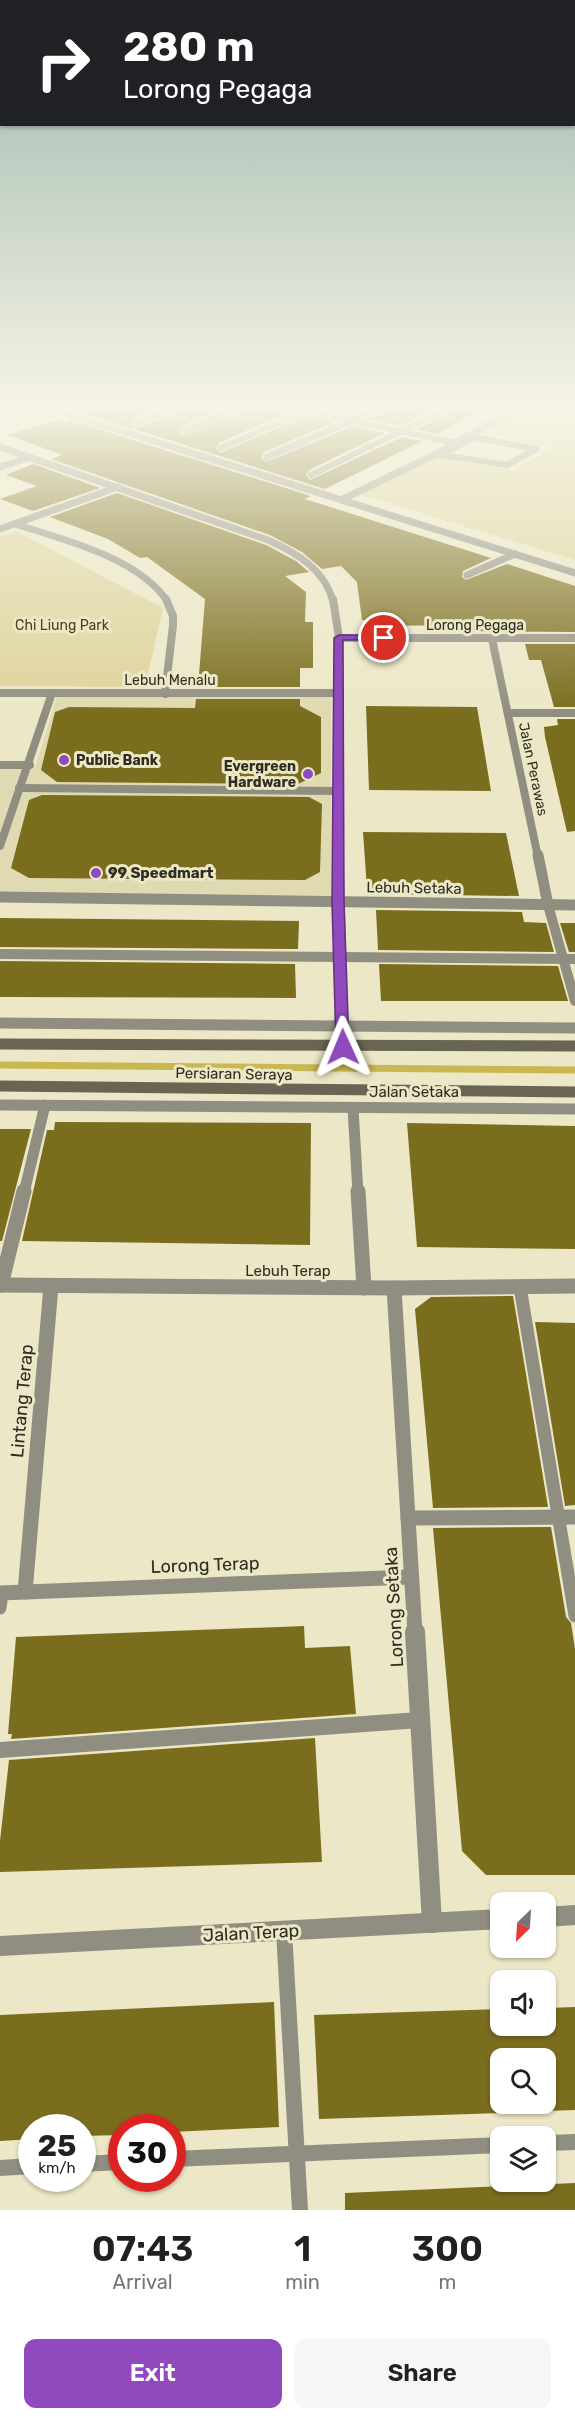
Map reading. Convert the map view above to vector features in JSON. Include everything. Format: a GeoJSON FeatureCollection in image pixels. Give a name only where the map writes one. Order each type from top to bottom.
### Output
{"type":"FeatureCollection","features":[{"type":"Feature","properties":{"kind":"main road","name":"Persiaran Seraya"},"geometry":{"type":"LineString","coordinates":[[0,1044],[343,1047],[575,1046]]}},
{"type":"Feature","properties":{"kind":"main road","name":"Persiaran Seraya"},"geometry":{"type":"LineString","coordinates":[[0,1086],[575,1092]]}},
{"type":"Feature","properties":{"kind":"street"},"geometry":{"type":"LineString","coordinates":[[0,529],[62,507]]}},
{"type":"Feature","properties":{"kind":"street"},"geometry":{"type":"LineString","coordinates":[[178,507],[223,522],[285,548],[324,579],[333,603],[339,638],[338,902],[343,1047]]}},
{"type":"Feature","properties":{"kind":"street"},"geometry":{"type":"LineString","coordinates":[[364,507],[575,573]]}},
{"type":"Feature","properties":{"kind":"street"},"geometry":{"type":"LineString","coordinates":[[15,524],[83,547],[138,572],[168,601],[172,615],[165,694]]}},
{"type":"Feature","properties":{"kind":"street"},"geometry":{"type":"LineString","coordinates":[[467,575],[515,554]]}},
{"type":"Feature","properties":{"kind":"street","name":"Lorong Pegaga"},"geometry":{"type":"LineString","coordinates":[[339,638],[575,638]]}},
{"type":"Feature","properties":{"kind":"street","name":"Jalan Perawas"},"geometry":{"type":"LineString","coordinates":[[492,639],[548,904]]}},
{"type":"Feature","properties":{"kind":"street","name":"Lebuh Menalu"},"geometry":{"type":"LineString","coordinates":[[0,693],[339,693]]}},
{"type":"Feature","properties":{"kind":"street"},"geometry":{"type":"LineString","coordinates":[[0,846],[19,788],[30,765],[52,693]]}},
{"type":"Feature","properties":{"kind":"street"},"geometry":{"type":"LineString","coordinates":[[508,713],[575,713]]}},
{"type":"Feature","properties":{"kind":"street"},"geometry":{"type":"LineString","coordinates":[[19,788],[339,790]]}},
{"type":"Feature","properties":{"kind":"street","name":"Lebuh Setaka"},"geometry":{"type":"LineString","coordinates":[[0,897],[575,905]]}},
{"type":"Feature","properties":{"kind":"street"},"geometry":{"type":"LineString","coordinates":[[0,1023],[575,1028]]}},
{"type":"Feature","properties":{"kind":"street","name":"Jalan Setaka"},"geometry":{"type":"LineString","coordinates":[[0,1105],[575,1109]]}},
{"type":"Feature","properties":{"kind":"street"},"geometry":{"type":"LineString","coordinates":[[0,1285],[45,1105]]}},
{"type":"Feature","properties":{"kind":"street"},"geometry":{"type":"LineString","coordinates":[[353,1108],[364,1288]]}},
{"type":"Feature","properties":{"kind":"street","name":"Lebuh Terap"},"geometry":{"type":"LineString","coordinates":[[0,1285],[364,1288],[575,1286]]}},
{"type":"Feature","properties":{"kind":"street","name":"Lintang Terap"},"geometry":{"type":"LineString","coordinates":[[25,1592],[51,1286]]}},
{"type":"Feature","properties":{"kind":"street","name":"Lorong Setaka"},"geometry":{"type":"LineString","coordinates":[[394,1288],[432,1923]]}},
{"type":"Feature","properties":{"kind":"street"},"geometry":{"type":"LineString","coordinates":[[408,1518],[575,1517]]}},
{"type":"Feature","properties":{"kind":"street","name":"Lorong Terap"},"geometry":{"type":"LineString","coordinates":[[1,1598],[25,1592],[411,1577]]}},
{"type":"Feature","properties":{"kind":"street"},"geometry":{"type":"LineString","coordinates":[[556,1916],[575,1915]]}},
{"type":"Feature","properties":{"kind":"street","name":"Jalan Terap"},"geometry":{"type":"LineString","coordinates":[[0,1946],[490,1920]]}},
{"type":"Feature","properties":{"kind":"lane"},"geometry":{"type":"LineString","coordinates":[[0,766],[30,765]]}},
{"type":"Feature","properties":{"kind":"lane"},"geometry":{"type":"LineString","coordinates":[[548,904],[575,1001]]}},
{"type":"Feature","properties":{"kind":"lane"},"geometry":{"type":"LineString","coordinates":[[0,954],[575,958]]}},
{"type":"Feature","properties":{"kind":"lane"},"geometry":{"type":"LineString","coordinates":[[520,1287],[556,1517],[575,1616]]}},
{"type":"Feature","properties":{"kind":"lane"},"geometry":{"type":"LineString","coordinates":[[0,1750],[420,1720]]}},
{"type":"Feature","properties":{"kind":"lane"},"geometry":{"type":"LineString","coordinates":[[284,1931],[300,2210]]}},
{"type":"Feature","properties":{"kind":"lane"},"geometry":{"type":"LineString","coordinates":[[556,2143],[575,2142]]}},
{"type":"Feature","properties":{"kind":"lane"},"geometry":{"type":"LineString","coordinates":[[186,2158],[490,2145]]}},
{"type":"Feature","properties":{"kind":"lane"},"geometry":{"type":"LineString","coordinates":[[0,2168],[18,2167]]}},
{"type":"Feature","properties":{"kind":"shaded area"},"geometry":{"type":"Polygon","coordinates":[[[57,696],[331,696],[331,899],[0,894],[0,768],[35,768],[57,696]]]}},
{"type":"Feature","properties":{"kind":"green space"},"geometry":{"type":"Polygon","coordinates":[[[402,507],[575,507],[575,560],[402,507]]]}},
{"type":"Feature","properties":{"kind":"green space","name":"Chi Liung Park"},"geometry":{"type":"Polygon","coordinates":[[[16,531],[163,608],[145,687],[0,686],[0,537],[16,531]]]}},
{"type":"Feature","properties":{"kind":"building"},"geometry":{"type":"Polygon","coordinates":[[[22,507],[44,507],[33,511],[22,507]]]}},
{"type":"Feature","properties":{"kind":"building"},"geometry":{"type":"Polygon","coordinates":[[[78,507],[157,507],[266,545],[296,561],[309,572],[285,576],[306,592],[305,622],[313,622],[313,668],[300,668],[300,687],[198,687],[205,599],[147,557],[140,558],[108,539],[50,517],[78,507]]]}},
{"type":"Feature","properties":{"kind":"building"},"geometry":{"type":"Polygon","coordinates":[[[190,507],[331,507],[491,558],[463,571],[462,577],[466,580],[507,564],[575,586],[575,632],[461,631],[460,625],[374,626],[373,620],[362,620],[357,582],[341,566],[322,569],[302,552],[270,535],[190,507]]]}},
{"type":"Feature","properties":{"kind":"building"},"geometry":{"type":"Polygon","coordinates":[[[525,644],[575,644],[575,707],[554,707],[541,660],[529,660],[525,644]]]}},
{"type":"Feature","properties":{"kind":"building"},"geometry":{"type":"Polygon","coordinates":[[[196,699],[300,699],[300,706],[321,717],[321,773],[298,784],[57,782],[41,770],[55,712],[69,707],[195,708],[196,699]]]}},
{"type":"Feature","properties":{"kind":"building"},"geometry":{"type":"Polygon","coordinates":[[[366,706],[477,707],[491,791],[369,790],[366,706]]]}},
{"type":"Feature","properties":{"kind":"building"},"geometry":{"type":"Polygon","coordinates":[[[557,719],[575,719],[575,831],[567,832],[544,727],[558,725],[557,719]]]}},
{"type":"Feature","properties":{"kind":"building"},"geometry":{"type":"Polygon","coordinates":[[[42,795],[309,797],[322,804],[320,872],[305,880],[29,878],[11,868],[29,800],[42,795]]]}},
{"type":"Feature","properties":{"kind":"building"},"geometry":{"type":"Polygon","coordinates":[[[363,832],[506,833],[519,896],[375,894],[375,889],[367,889],[363,832]]]}},
{"type":"Feature","properties":{"kind":"building"},"geometry":{"type":"Polygon","coordinates":[[[376,910],[522,912],[524,922],[546,923],[554,952],[378,950],[376,910]]]}},
{"type":"Feature","properties":{"kind":"building"},"geometry":{"type":"Polygon","coordinates":[[[0,918],[299,921],[298,949],[0,947],[0,918]]]}},
{"type":"Feature","properties":{"kind":"building"},"geometry":{"type":"Polygon","coordinates":[[[560,923],[575,923],[575,952],[569,952],[560,923]]]}},
{"type":"Feature","properties":{"kind":"building"},"geometry":{"type":"Polygon","coordinates":[[[0,961],[295,964],[296,998],[0,997],[0,961]]]}},
{"type":"Feature","properties":{"kind":"building"},"geometry":{"type":"Polygon","coordinates":[[[379,964],[558,966],[568,1001],[381,1001],[379,964]]]}},
{"type":"Feature","properties":{"kind":"building"},"geometry":{"type":"Polygon","coordinates":[[[55,1122],[311,1123],[310,1245],[22,1241],[47,1130],[54,1130],[55,1122]]]}},
{"type":"Feature","properties":{"kind":"building"},"geometry":{"type":"Polygon","coordinates":[[[407,1123],[575,1126],[575,1249],[417,1247],[407,1123]]]}},
{"type":"Feature","properties":{"kind":"building"},"geometry":{"type":"Polygon","coordinates":[[[0,1129],[31,1129],[2,1241],[0,1241],[0,1129]]]}},
{"type":"Feature","properties":{"kind":"building"},"geometry":{"type":"Polygon","coordinates":[[[513,1296],[548,1507],[433,1508],[415,1309],[431,1297],[513,1296]]]}},
{"type":"Feature","properties":{"kind":"building"},"geometry":{"type":"Polygon","coordinates":[[[535,1322],[575,1323],[575,1505],[565,1506],[535,1322]]]}},
{"type":"Feature","properties":{"kind":"building"},"geometry":{"type":"Polygon","coordinates":[[[551,1527],[566,1617],[571,1623],[575,1649],[575,1875],[486,1875],[462,1851],[433,1528],[551,1527]]]}},
{"type":"Feature","properties":{"kind":"building"},"geometry":{"type":"Polygon","coordinates":[[[304,1626],[305,1648],[350,1646],[356,1714],[11,1739],[12,1734],[8,1734],[16,1637],[304,1626]]]}},
{"type":"Feature","properties":{"kind":"building"},"geometry":{"type":"Polygon","coordinates":[[[315,1738],[322,1862],[0,1872],[0,1841],[9,1760],[315,1738]]]}},
{"type":"Feature","properties":{"kind":"building"},"geometry":{"type":"Polygon","coordinates":[[[274,2002],[279,2127],[186,2131],[186,2114],[108,2114],[108,2135],[96,2136],[96,2114],[18,2114],[18,2140],[0,2141],[0,2015],[274,2002]]]}},
{"type":"Feature","properties":{"kind":"building"},"geometry":{"type":"Polygon","coordinates":[[[575,2007],[575,2110],[556,2111],[556,2048],[490,2048],[490,2113],[319,2119],[314,2015],[490,2009],[490,2036],[556,2036],[556,2008],[575,2007]]]}},
{"type":"Feature","properties":{"kind":"building"},"geometry":{"type":"Polygon","coordinates":[[[575,2183],[575,2210],[345,2210],[345,2193],[490,2187],[490,2192],[556,2192],[556,2184],[575,2183]]]}},
{"type":"Feature","properties":{"kind":"waterway"},"geometry":{"type":"LineString","coordinates":[[0,1065],[575,1070]]}},
{"type":"Feature","properties":{"kind":"place","name":"Public Bank"},"geometry":{"type":"Point","coordinates":[64,760]}},
{"type":"Feature","properties":{"kind":"place","name":"Evergreen Hardware"},"geometry":{"type":"Point","coordinates":[308,774]}},
{"type":"Feature","properties":{"kind":"place","name":"99 Speedmart"},"geometry":{"type":"Point","coordinates":[96,873]}},
{"type":"Feature","properties":{"kind":"route"},"geometry":{"type":"LineString","coordinates":[[343,1047],[338,902],[339,638],[384,638]]}}]}
